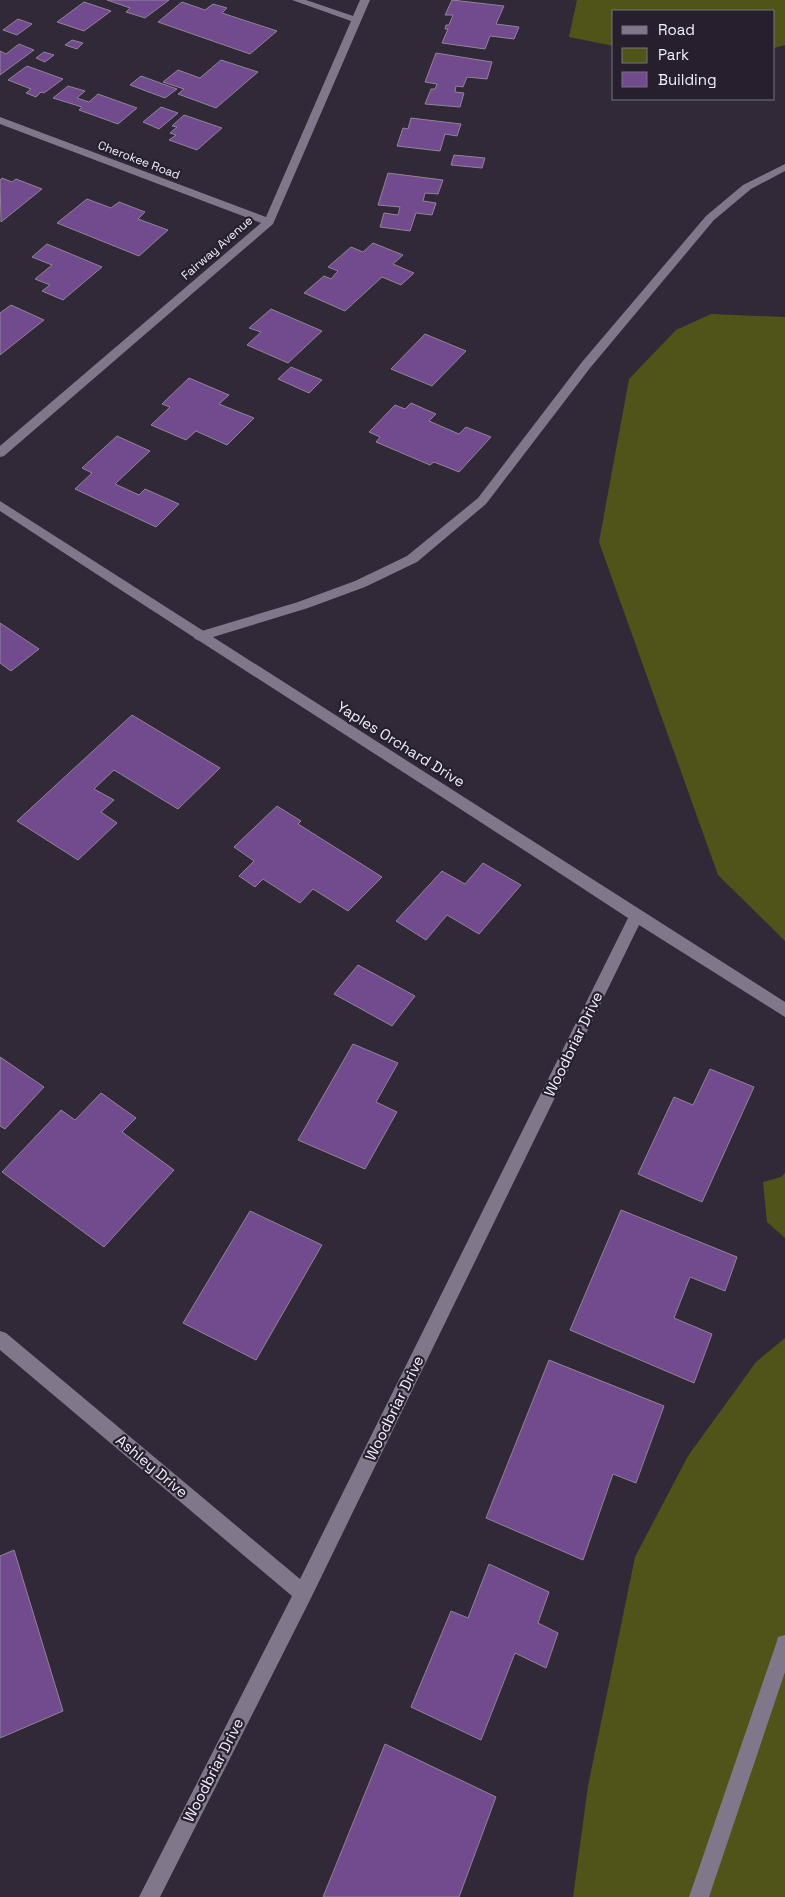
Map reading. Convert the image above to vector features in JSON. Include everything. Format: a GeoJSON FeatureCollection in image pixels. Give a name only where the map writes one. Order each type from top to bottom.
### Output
{"type":"FeatureCollection","features":[{"type":"Feature","properties":{"kind":"street"},"geometry":{"type":"LineString","coordinates":[[297,0],[356,20]]}},
{"type":"Feature","properties":{"kind":"street","name":"Fairway Avenue"},"geometry":{"type":"LineString","coordinates":[[0,453],[269,222],[365,0]]}},
{"type":"Feature","properties":{"kind":"street","name":"Cherokee Road"},"geometry":{"type":"LineString","coordinates":[[0,120],[269,222]]}},
{"type":"Feature","properties":{"kind":"street"},"geometry":{"type":"LineString","coordinates":[[200,636],[303,606],[360,584],[412,559],[482,501],[586,365],[710,218],[747,187],[785,167]]}},
{"type":"Feature","properties":{"kind":"street","name":"Yaples Orchard Drive"},"geometry":{"type":"LineString","coordinates":[[0,505],[200,636],[435,784],[636,916],[785,1010]]}},
{"type":"Feature","properties":{"kind":"street","name":"Woodbriar Drive"},"geometry":{"type":"LineString","coordinates":[[149,1897],[303,1593],[636,916]]}},
{"type":"Feature","properties":{"kind":"street","name":"Ashley Drive"},"geometry":{"type":"LineString","coordinates":[[0,1339],[303,1593]]}},
{"type":"Feature","properties":{"kind":"street"},"geometry":{"type":"LineString","coordinates":[[698,1897],[785,1644]]}},
{"type":"Feature","properties":{"kind":"green space"},"geometry":{"type":"Polygon","coordinates":[[[577,0],[785,0],[785,45],[775,48],[775,10],[612,10],[612,46],[569,37],[577,0]]]}},
{"type":"Feature","properties":{"kind":"green space"},"geometry":{"type":"Polygon","coordinates":[[[711,314],[785,317],[785,941],[718,875],[599,542],[629,379],[676,330],[711,314]]]}},
{"type":"Feature","properties":{"kind":"green space"},"geometry":{"type":"Polygon","coordinates":[[[785,1173],[785,1238],[767,1222],[763,1182],[781,1177],[785,1173]]]}},
{"type":"Feature","properties":{"kind":"green space"},"geometry":{"type":"Polygon","coordinates":[[[785,1338],[785,1897],[573,1897],[588,1786],[635,1557],[688,1456],[756,1362],[785,1338]]]}},
{"type":"Feature","properties":{"kind":"building"},"geometry":{"type":"Polygon","coordinates":[[[107,0],[169,0],[145,18],[126,12],[130,8],[107,0]]]}},
{"type":"Feature","properties":{"kind":"building"},"geometry":{"type":"Polygon","coordinates":[[[452,0],[504,6],[496,24],[519,27],[514,39],[490,36],[485,49],[442,43],[448,29],[445,29],[446,25],[449,25],[453,15],[445,15],[452,0]]]}},
{"type":"Feature","properties":{"kind":"building"},"geometry":{"type":"Polygon","coordinates":[[[84,2],[111,11],[84,31],[57,22],[84,2]]]}},
{"type":"Feature","properties":{"kind":"building"},"geometry":{"type":"Polygon","coordinates":[[[182,2],[205,10],[213,4],[227,8],[222,13],[277,31],[250,54],[158,22],[182,2]]]}},
{"type":"Feature","properties":{"kind":"building"},"geometry":{"type":"Polygon","coordinates":[[[18,19],[32,24],[17,35],[3,30],[18,19]]]}},
{"type":"Feature","properties":{"kind":"building"},"geometry":{"type":"Polygon","coordinates":[[[72,40],[83,43],[77,49],[65,45],[72,40]]]}},
{"type":"Feature","properties":{"kind":"building"},"geometry":{"type":"Polygon","coordinates":[[[19,44],[34,50],[0,75],[0,51],[6,54],[19,44]]]}},
{"type":"Feature","properties":{"kind":"building"},"geometry":{"type":"Polygon","coordinates":[[[44,52],[54,55],[45,62],[36,58],[44,52]]]}},
{"type":"Feature","properties":{"kind":"building"},"geometry":{"type":"Polygon","coordinates":[[[436,53],[492,62],[487,79],[467,77],[463,87],[456,86],[455,92],[464,93],[460,107],[425,104],[431,89],[435,89],[437,84],[425,82],[436,53]]]}},
{"type":"Feature","properties":{"kind":"building"},"geometry":{"type":"Polygon","coordinates":[[[221,60],[258,72],[216,108],[178,94],[184,89],[163,82],[178,70],[200,78],[221,60]]]}},
{"type":"Feature","properties":{"kind":"building"},"geometry":{"type":"Polygon","coordinates":[[[27,66],[63,79],[36,97],[26,93],[31,89],[8,80],[27,66]]]}},
{"type":"Feature","properties":{"kind":"building"},"geometry":{"type":"Polygon","coordinates":[[[141,76],[177,89],[165,98],[130,85],[141,76]]]}},
{"type":"Feature","properties":{"kind":"building"},"geometry":{"type":"Polygon","coordinates":[[[68,86],[85,91],[77,98],[89,102],[98,94],[137,108],[118,124],[79,110],[82,107],[53,98],[68,86]]]}},
{"type":"Feature","properties":{"kind":"building"},"geometry":{"type":"Polygon","coordinates":[[[161,107],[178,113],[159,129],[143,122],[161,107]]]}},
{"type":"Feature","properties":{"kind":"building"},"geometry":{"type":"Polygon","coordinates":[[[184,115],[222,128],[197,150],[169,140],[176,135],[170,133],[177,127],[172,126],[184,115]]]}},
{"type":"Feature","properties":{"kind":"building"},"geometry":{"type":"Polygon","coordinates":[[[411,118],[461,124],[457,136],[445,134],[440,151],[397,146],[403,128],[408,129],[411,118]]]}},
{"type":"Feature","properties":{"kind":"building"},"geometry":{"type":"Polygon","coordinates":[[[454,155],[485,158],[482,168],[451,165],[454,155]]]}},
{"type":"Feature","properties":{"kind":"building"},"geometry":{"type":"Polygon","coordinates":[[[388,173],[443,180],[438,194],[425,193],[423,201],[436,203],[432,215],[416,213],[410,231],[380,227],[384,213],[398,215],[400,207],[378,205],[388,173]]]}},
{"type":"Feature","properties":{"kind":"building"},"geometry":{"type":"Polygon","coordinates":[[[2,178],[12,182],[16,179],[42,189],[1,222],[0,180],[2,178]]]}},
{"type":"Feature","properties":{"kind":"building"},"geometry":{"type":"Polygon","coordinates":[[[87,199],[111,208],[119,202],[145,212],[138,219],[168,230],[139,256],[57,223],[87,199]]]}},
{"type":"Feature","properties":{"kind":"building"},"geometry":{"type":"Polygon","coordinates":[[[373,243],[403,255],[393,264],[414,273],[401,285],[382,277],[345,311],[304,293],[324,276],[331,279],[338,271],[328,267],[351,247],[363,252],[373,243]]]}},
{"type":"Feature","properties":{"kind":"building"},"geometry":{"type":"Polygon","coordinates":[[[47,244],[102,267],[63,300],[42,291],[50,285],[35,279],[52,265],[32,257],[47,244]]]}},
{"type":"Feature","properties":{"kind":"building"},"geometry":{"type":"Polygon","coordinates":[[[11,305],[44,320],[0,355],[0,313],[11,305]]]}},
{"type":"Feature","properties":{"kind":"building"},"geometry":{"type":"Polygon","coordinates":[[[271,309],[322,331],[288,363],[247,345],[261,332],[249,328],[271,309]]]}},
{"type":"Feature","properties":{"kind":"building"},"geometry":{"type":"Polygon","coordinates":[[[425,334],[466,351],[432,386],[391,369],[425,334]]]}},
{"type":"Feature","properties":{"kind":"building"},"geometry":{"type":"Polygon","coordinates":[[[291,367],[322,380],[309,393],[278,379],[291,367]]]}},
{"type":"Feature","properties":{"kind":"building"},"geometry":{"type":"Polygon","coordinates":[[[189,378],[229,395],[219,404],[254,418],[227,445],[196,431],[186,440],[151,425],[170,407],[162,404],[189,378]]]}},
{"type":"Feature","properties":{"kind":"building"},"geometry":{"type":"Polygon","coordinates":[[[411,403],[436,414],[429,421],[459,434],[466,427],[491,437],[459,472],[434,462],[430,465],[376,442],[380,437],[369,432],[395,405],[405,409],[411,403]]]}},
{"type":"Feature","properties":{"kind":"building"},"geometry":{"type":"Polygon","coordinates":[[[117,436],[150,451],[115,484],[139,495],[145,489],[179,504],[156,527],[75,489],[92,473],[82,468],[117,436]]]}},
{"type":"Feature","properties":{"kind":"building"},"geometry":{"type":"Polygon","coordinates":[[[0,623],[39,649],[11,671],[0,663],[0,623]]]}},
{"type":"Feature","properties":{"kind":"building"},"geometry":{"type":"Polygon","coordinates":[[[132,715],[220,768],[178,809],[114,770],[94,789],[114,800],[101,812],[117,823],[78,860],[17,821],[132,715]]]}},
{"type":"Feature","properties":{"kind":"building"},"geometry":{"type":"Polygon","coordinates":[[[277,806],[301,821],[298,824],[382,877],[348,911],[313,889],[300,903],[263,879],[255,887],[239,876],[254,861],[234,847],[277,806]]]}},
{"type":"Feature","properties":{"kind":"building"},"geometry":{"type":"Polygon","coordinates":[[[483,863],[521,885],[479,934],[447,915],[426,940],[396,921],[442,871],[465,884],[483,863]]]}},
{"type":"Feature","properties":{"kind":"building"},"geometry":{"type":"Polygon","coordinates":[[[358,965],[415,996],[392,1026],[334,994],[358,965]]]}},
{"type":"Feature","properties":{"kind":"building"},"geometry":{"type":"Polygon","coordinates":[[[353,1044],[398,1063],[376,1102],[397,1112],[365,1169],[298,1140],[353,1044]]]}},
{"type":"Feature","properties":{"kind":"building"},"geometry":{"type":"Polygon","coordinates":[[[0,1057],[44,1087],[5,1129],[0,1126],[0,1057]]]}},
{"type":"Feature","properties":{"kind":"building"},"geometry":{"type":"Polygon","coordinates":[[[710,1069],[754,1087],[702,1202],[638,1174],[674,1097],[693,1105],[710,1069]]]}},
{"type":"Feature","properties":{"kind":"building"},"geometry":{"type":"Polygon","coordinates":[[[101,1093],[136,1118],[122,1132],[174,1170],[104,1247],[2,1172],[61,1110],[75,1120],[101,1093]]]}},
{"type":"Feature","properties":{"kind":"building"},"geometry":{"type":"Polygon","coordinates":[[[621,1210],[737,1257],[725,1291],[690,1277],[674,1318],[712,1334],[694,1383],[570,1330],[621,1210]]]}},
{"type":"Feature","properties":{"kind":"building"},"geometry":{"type":"Polygon","coordinates":[[[250,1211],[322,1245],[256,1360],[183,1323],[250,1211]]]}},
{"type":"Feature","properties":{"kind":"building"},"geometry":{"type":"Polygon","coordinates":[[[549,1360],[664,1406],[636,1483],[613,1474],[583,1560],[486,1518],[549,1360]]]}},
{"type":"Feature","properties":{"kind":"building"},"geometry":{"type":"Polygon","coordinates":[[[14,1550],[63,1711],[0,1738],[0,1556],[14,1550]]]}},
{"type":"Feature","properties":{"kind":"building"},"geometry":{"type":"Polygon","coordinates":[[[489,1564],[549,1592],[538,1623],[558,1633],[546,1668],[515,1653],[481,1740],[411,1707],[451,1611],[468,1618],[489,1564]]]}},
{"type":"Feature","properties":{"kind":"building"},"geometry":{"type":"Polygon","coordinates":[[[385,1744],[496,1797],[459,1897],[323,1897],[385,1744]]]}}]}
